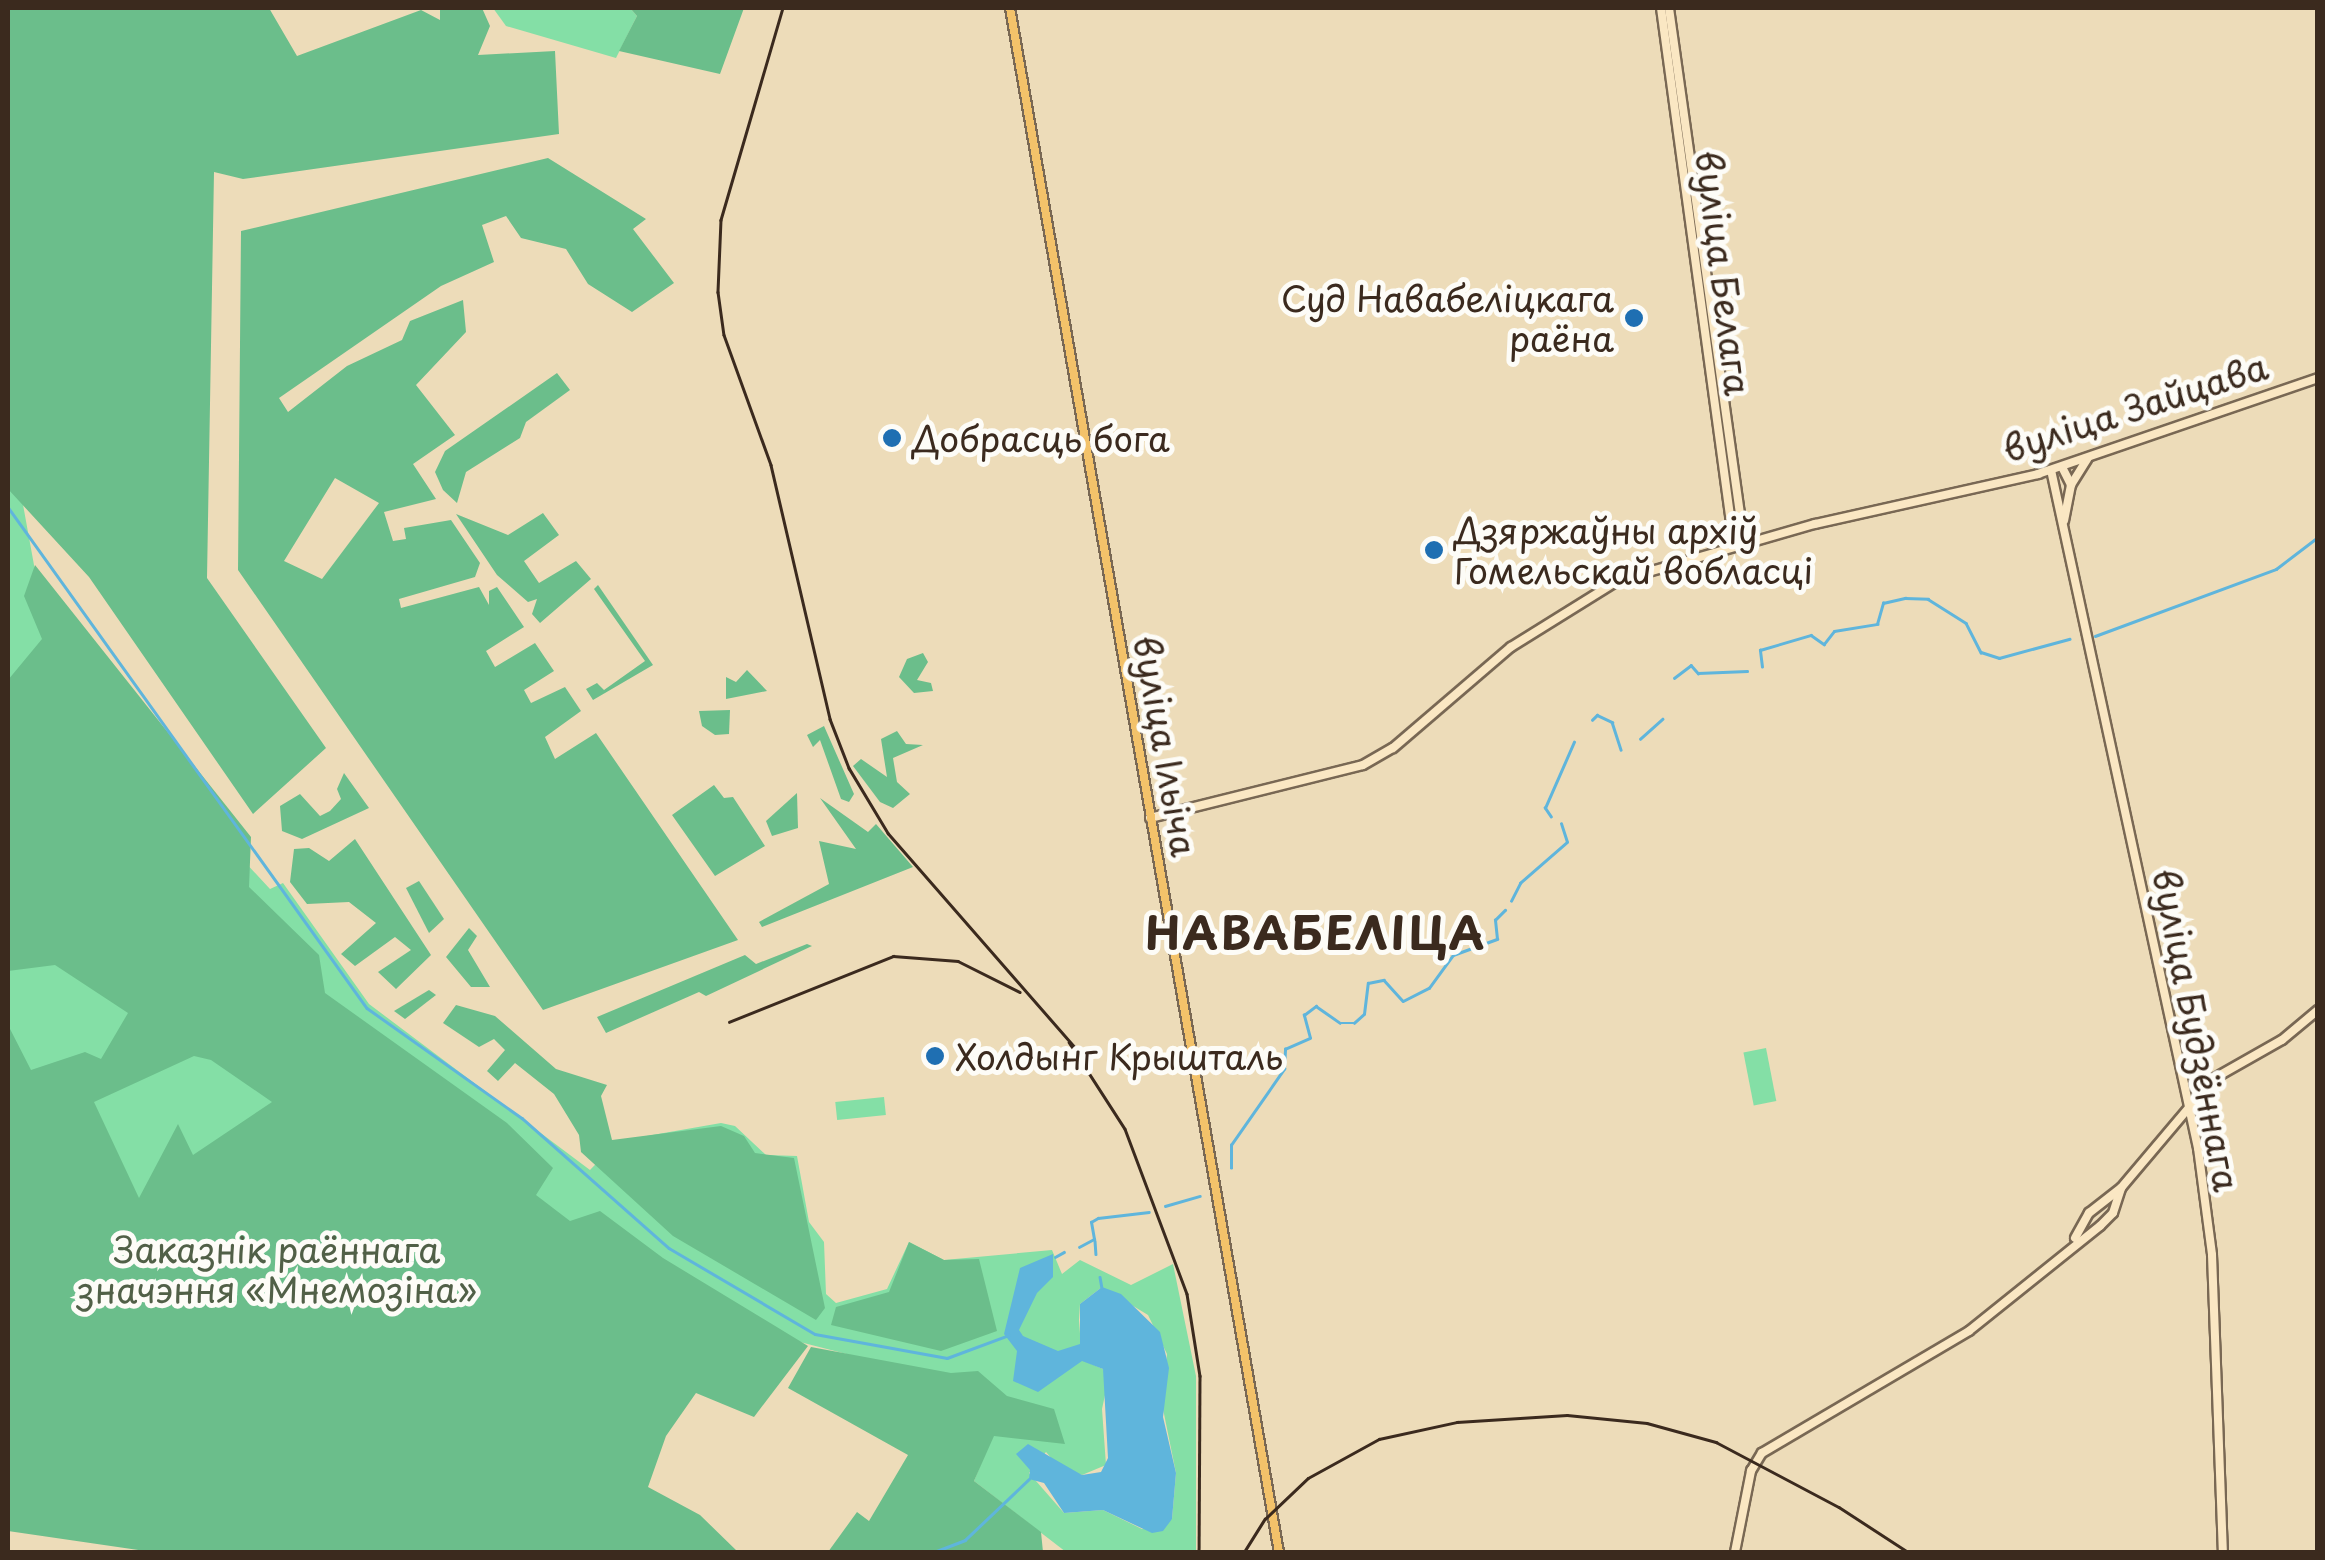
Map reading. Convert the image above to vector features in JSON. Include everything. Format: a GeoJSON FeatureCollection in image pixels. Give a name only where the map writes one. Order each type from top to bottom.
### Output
{"type":"FeatureCollection","features":[{"type":"Feature","properties":{"kind":"main road","name":"вуліца Ільіча"},"geometry":{"type":"LineString","coordinates":[[1010,8],[1279,1552]]}},
{"type":"Feature","properties":{"kind":"street","name":"вуліца Белага"},"geometry":{"type":"LineString","coordinates":[[1661,8],[1739,543]]}},
{"type":"Feature","properties":{"kind":"street","name":"вуліца Белага"},"geometry":{"type":"LineString","coordinates":[[1669,8],[1739,543]]}},
{"type":"Feature","properties":{"kind":"street","name":"вуліца Зайцава"},"geometry":{"type":"LineString","coordinates":[[1150,818],[1363,765],[1582,598],[1617,581],[1739,543],[2062,467],[2318,378]]}},
{"type":"Feature","properties":{"kind":"street"},"geometry":{"type":"LineString","coordinates":[[2070,485],[2088,457]]}},
{"type":"Feature","properties":{"kind":"street"},"geometry":{"type":"LineString","coordinates":[[2062,467],[2070,485]]}},
{"type":"Feature","properties":{"kind":"street","name":"вуліца Будзённага"},"geometry":{"type":"LineString","coordinates":[[2051,470],[2187,1106],[2212,1255],[2224,1552]]}},
{"type":"Feature","properties":{"kind":"street","name":"вуліца Будзённага"},"geometry":{"type":"LineString","coordinates":[[2064,525],[2070,485]]}},
{"type":"Feature","properties":{"kind":"street"},"geometry":{"type":"LineString","coordinates":[[2073,1242],[2087,1216],[2121,1188],[2213,1078],[2282,1040],[2318,1010]]}},
{"type":"Feature","properties":{"kind":"street"},"geometry":{"type":"LineString","coordinates":[[1735,1552],[1752,1471],[1762,1453],[1968,1331],[2073,1242],[2100,1226],[2113,1213],[2121,1188]]}},
{"type":"Feature","properties":{"kind":"street"},"geometry":{"type":"LineString","coordinates":[[2101,1202],[2110,1203],[2113,1213]]}},
{"type":"Feature","properties":{"kind":"street"},"geometry":{"type":"LineString","coordinates":[[2087,1216],[2100,1226]]}},
{"type":"Feature","properties":{"kind":"green space"},"geometry":{"type":"Polygon","coordinates":[[[8,8],[269,8],[297,56],[421,10],[440,20],[440,8],[482,8],[490,26],[478,55],[555,51],[559,134],[243,179],[214,172],[207,578],[326,748],[253,814],[89,577],[8,489],[8,8]]]}},
{"type":"Feature","properties":{"kind":"green space"},"geometry":{"type":"Polygon","coordinates":[[[493,8],[630,8],[637,16],[616,58],[506,26],[493,8]]]}},
{"type":"Feature","properties":{"kind":"green space"},"geometry":{"type":"Polygon","coordinates":[[[630,8],[744,8],[720,74],[619,51],[637,16],[630,8]]]}},
{"type":"Feature","properties":{"kind":"green space"},"geometry":{"type":"Polygon","coordinates":[[[548,158],[646,219],[633,229],[674,283],[632,312],[588,284],[566,249],[521,238],[506,216],[482,225],[494,262],[441,286],[279,398],[288,412],[347,366],[402,340],[410,321],[463,300],[466,332],[416,385],[455,435],[413,464],[436,499],[384,512],[393,541],[406,539],[404,528],[451,520],[480,563],[475,577],[399,599],[401,608],[479,587],[489,605],[489,591],[497,587],[524,627],[486,651],[495,667],[535,643],[554,671],[524,690],[531,703],[565,687],[581,711],[545,737],[555,759],[596,733],[738,940],[543,1010],[238,570],[241,231],[548,158]],[[335,478],[284,561],[322,579],[379,503],[335,478]]]}},
{"type":"Feature","properties":{"kind":"green space"},"geometry":{"type":"Polygon","coordinates":[[[557,373],[570,390],[526,422],[520,438],[466,472],[457,503],[443,490],[435,472],[445,451],[557,373]]]}},
{"type":"Feature","properties":{"kind":"green space","name":"Заказнік раённага значэння «Мнемозіна»"},"geometry":{"type":"Polygon","coordinates":[[[8,422],[50,653],[270,889],[283,883],[369,1004],[590,1170],[618,1141],[721,1123],[735,1126],[766,1155],[797,1156],[809,1222],[824,1242],[826,1294],[836,1303],[887,1289],[909,1242],[944,1260],[1052,1250],[1062,1274],[1080,1260],[1131,1285],[1173,1264],[1196,1376],[1196,1552],[1066,1552],[974,1481],[985,1454],[862,1358],[796,1341],[8,1428],[8,422]],[[1102,1287],[1080,1304],[1082,1360],[1103,1369],[1108,1381],[1102,1409],[1106,1465],[1082,1475],[1059,1467],[1046,1452],[1029,1473],[1064,1513],[1103,1510],[1142,1529],[1172,1519],[1176,1473],[1162,1404],[1167,1354],[1148,1315],[1102,1287]]]}},
{"type":"Feature","properties":{"kind":"green space"},"geometry":{"type":"Polygon","coordinates":[[[543,513],[559,535],[524,561],[539,583],[576,561],[591,579],[540,623],[532,614],[537,599],[528,602],[497,575],[456,514],[508,535],[543,513]]]}},
{"type":"Feature","properties":{"kind":"green space","name":"Заказнік раённага значэння «Мнемозіна»"},"geometry":{"type":"Polygon","coordinates":[[[35,565],[251,837],[249,887],[319,955],[325,993],[507,1123],[553,1168],[536,1195],[570,1221],[600,1211],[663,1258],[808,1346],[754,1417],[696,1393],[666,1436],[648,1487],[700,1515],[738,1552],[152,1552],[8,1531],[8,1025],[31,1070],[85,1052],[101,1059],[128,1013],[55,965],[8,971],[8,680],[42,639],[24,596],[35,565]],[[194,1056],[94,1102],[139,1198],[178,1124],[193,1155],[272,1102],[211,1060],[194,1056]]]}},
{"type":"Feature","properties":{"kind":"green space"},"geometry":{"type":"Polygon","coordinates":[[[598,585],[653,665],[593,700],[586,689],[597,683],[604,690],[645,661],[594,589],[598,585]]]}},
{"type":"Feature","properties":{"kind":"green space"},"geometry":{"type":"Polygon","coordinates":[[[923,653],[928,662],[917,680],[931,683],[933,691],[914,693],[899,677],[907,659],[923,653]]]}},
{"type":"Feature","properties":{"kind":"green space"},"geometry":{"type":"Polygon","coordinates":[[[747,670],[767,691],[726,699],[726,677],[736,682],[747,670]]]}},
{"type":"Feature","properties":{"kind":"green space"},"geometry":{"type":"Polygon","coordinates":[[[730,710],[729,734],[715,735],[702,726],[699,711],[730,710]]]}},
{"type":"Feature","properties":{"kind":"green space"},"geometry":{"type":"Polygon","coordinates":[[[824,726],[854,794],[849,802],[841,799],[820,740],[813,747],[807,735],[824,726]]]}},
{"type":"Feature","properties":{"kind":"green space"},"geometry":{"type":"Polygon","coordinates":[[[897,731],[906,744],[923,745],[893,758],[897,782],[910,794],[893,808],[880,802],[853,766],[861,759],[887,777],[881,739],[897,731]]]}},
{"type":"Feature","properties":{"kind":"green space"},"geometry":{"type":"Polygon","coordinates":[[[344,773],[369,808],[302,839],[282,831],[280,806],[300,794],[320,816],[330,811],[341,799],[337,789],[344,773]]]}},
{"type":"Feature","properties":{"kind":"green space"},"geometry":{"type":"Polygon","coordinates":[[[714,785],[724,798],[733,797],[765,846],[715,876],[672,815],[714,785]]]}},
{"type":"Feature","properties":{"kind":"green space"},"geometry":{"type":"Polygon","coordinates":[[[797,793],[798,828],[772,836],[766,821],[797,793]]]}},
{"type":"Feature","properties":{"kind":"green space"},"geometry":{"type":"Polygon","coordinates":[[[820,798],[868,832],[876,824],[913,867],[762,927],[759,922],[829,884],[819,841],[856,849],[820,798]]]}},
{"type":"Feature","properties":{"kind":"green space"},"geometry":{"type":"Polygon","coordinates":[[[355,839],[431,955],[396,989],[378,972],[411,950],[395,937],[355,966],[341,954],[376,923],[349,902],[307,904],[290,882],[294,849],[309,848],[329,861],[355,839]]]}},
{"type":"Feature","properties":{"kind":"green space"},"geometry":{"type":"Polygon","coordinates":[[[419,881],[444,919],[429,933],[406,888],[419,881]]]}},
{"type":"Feature","properties":{"kind":"green space"},"geometry":{"type":"Polygon","coordinates":[[[469,928],[477,936],[468,950],[490,987],[471,987],[446,957],[469,928]]]}},
{"type":"Feature","properties":{"kind":"green space"},"geometry":{"type":"Polygon","coordinates":[[[807,944],[812,946],[706,996],[699,992],[606,1033],[597,1017],[745,955],[756,964],[807,944]]]}},
{"type":"Feature","properties":{"kind":"green space"},"geometry":{"type":"Polygon","coordinates":[[[429,990],[436,995],[405,1019],[394,1011],[429,990]]]}},
{"type":"Feature","properties":{"kind":"green space"},"geometry":{"type":"Polygon","coordinates":[[[456,1005],[495,1016],[556,1069],[607,1085],[601,1096],[612,1140],[721,1126],[744,1136],[755,1153],[794,1158],[825,1308],[816,1320],[673,1236],[581,1152],[579,1135],[554,1094],[515,1063],[498,1081],[487,1071],[505,1050],[494,1039],[479,1047],[443,1023],[456,1005]]]}},
{"type":"Feature","properties":{"kind":"green space"},"geometry":{"type":"Polygon","coordinates":[[[1766,1048],[1776,1101],[1754,1105],[1743,1052],[1766,1048]]]}},
{"type":"Feature","properties":{"kind":"green space"},"geometry":{"type":"Polygon","coordinates":[[[884,1097],[886,1115],[837,1120],[835,1102],[884,1097]]]}},
{"type":"Feature","properties":{"kind":"green space"},"geometry":{"type":"Polygon","coordinates":[[[909,1242],[944,1260],[979,1259],[997,1331],[941,1351],[831,1325],[836,1307],[889,1292],[909,1242]]]}},
{"type":"Feature","properties":{"kind":"green space"},"geometry":{"type":"Polygon","coordinates":[[[811,1347],[951,1373],[978,1371],[1007,1396],[1054,1409],[1065,1444],[994,1436],[974,1481],[1041,1532],[1043,1552],[828,1552],[857,1512],[869,1521],[908,1455],[788,1388],[811,1347]]]}},
{"type":"Feature","properties":{"kind":"water"},"geometry":{"type":"Polygon","coordinates":[[[1053,1254],[1053,1277],[1037,1293],[1019,1330],[1023,1336],[1058,1351],[1080,1344],[1080,1304],[1102,1287],[1121,1294],[1160,1332],[1169,1368],[1163,1417],[1176,1473],[1172,1519],[1163,1531],[1152,1533],[1103,1510],[1064,1513],[1044,1483],[1029,1479],[1030,1470],[1016,1454],[1028,1444],[1082,1475],[1101,1472],[1108,1458],[1103,1369],[1082,1361],[1038,1392],[1013,1381],[1017,1351],[1004,1334],[1020,1268],[1053,1254]]]}},
{"type":"Feature","properties":{"kind":"waterway"},"geometry":{"type":"LineString","coordinates":[[8,507],[367,1008],[522,1118],[669,1248],[815,1334],[947,1358],[1009,1335]]}},
{"type":"Feature","properties":{"kind":"waterway"},"geometry":{"type":"LineString","coordinates":[[2095,636],[2276,569],[2318,537]]}},
{"type":"Feature","properties":{"kind":"waterway"},"geometry":{"type":"LineString","coordinates":[[1762,667],[1760,650],[1811,635],[1824,644],[1834,631],[1877,624],[1883,603],[1905,598],[1928,599],[1966,623],[1981,652],[1999,658],[2069,639]]}},
{"type":"Feature","properties":{"kind":"waterway"},"geometry":{"type":"LineString","coordinates":[[1674,678],[1691,665],[1698,673],[1747,671]]}},
{"type":"Feature","properties":{"kind":"waterway"},"geometry":{"type":"LineString","coordinates":[[1592,720],[1597,715],[1612,722],[1621,750]]}},
{"type":"Feature","properties":{"kind":"waterway"},"geometry":{"type":"LineString","coordinates":[[1640,739],[1662,719]]}},
{"type":"Feature","properties":{"kind":"waterway"},"geometry":{"type":"LineString","coordinates":[[1551,817],[1545,808],[1574,742]]}},
{"type":"Feature","properties":{"kind":"waterway"},"geometry":{"type":"LineString","coordinates":[[1511,901],[1520,883],[1567,842],[1561,824]]}},
{"type":"Feature","properties":{"kind":"waterway"},"geometry":{"type":"LineString","coordinates":[[1231,1168],[1231,1145],[1284,1069],[1285,1049],[1310,1038],[1304,1015],[1316,1006],[1340,1023],[1354,1023],[1364,1014],[1368,983],[1384,980],[1403,1001],[1429,988],[1453,955],[1497,939],[1495,920],[1505,910]]}},
{"type":"Feature","properties":{"kind":"waterway"},"geometry":{"type":"LineString","coordinates":[[1165,1206],[1200,1196]]}},
{"type":"Feature","properties":{"kind":"waterway"},"geometry":{"type":"LineString","coordinates":[[1079,1247],[1094,1239],[1091,1222],[1098,1218],[1149,1212]]}},
{"type":"Feature","properties":{"kind":"waterway"},"geometry":{"type":"LineString","coordinates":[[1095,1241],[1096,1254]]}},
{"type":"Feature","properties":{"kind":"waterway"},"geometry":{"type":"LineString","coordinates":[[1055,1257],[1064,1252]]}},
{"type":"Feature","properties":{"kind":"waterway"},"geometry":{"type":"LineString","coordinates":[[1100,1277],[1102,1288]]}},
{"type":"Feature","properties":{"kind":"waterway"},"geometry":{"type":"LineString","coordinates":[[934,1552],[965,1540],[1029,1479]]}},
{"type":"Feature","properties":{"kind":"railway"},"geometry":{"type":"LineString","coordinates":[[783,8],[721,220],[718,292],[724,335],[771,465],[830,719],[849,768],[888,833],[1080,1053]]}},
{"type":"Feature","properties":{"kind":"railway"},"geometry":{"type":"LineString","coordinates":[[729,1022],[893,956],[958,961],[1020,992]]}},
{"type":"Feature","properties":{"kind":"railway"},"geometry":{"type":"LineString","coordinates":[[1069,1042],[1125,1129],[1187,1294],[1200,1376],[1199,1552]]}},
{"type":"Feature","properties":{"kind":"railway"},"geometry":{"type":"LineString","coordinates":[[1244,1552],[1265,1519],[1308,1478],[1379,1439],[1457,1422],[1567,1415],[1647,1423],[1716,1442],[1839,1507],[1908,1552]]}},
{"type":"Feature","properties":{"kind":"place","name":"Суд Навабеліцкага раёна"},"geometry":{"type":"Point","coordinates":[1634,318]}},
{"type":"Feature","properties":{"kind":"place","name":"Добрасць бога"},"geometry":{"type":"Point","coordinates":[892,438]}},
{"type":"Feature","properties":{"kind":"place","name":"Дзяржаўны архіў Гомельскай вобласці"},"geometry":{"type":"Point","coordinates":[1434,550]}},
{"type":"Feature","properties":{"kind":"place","name":"Холдынг Крышталь"},"geometry":{"type":"Point","coordinates":[935,1056]}},
{"type":"Feature","properties":{"kind":"district","name":"НАВАБЕЛІЦА"},"geometry":{"type":"Point","coordinates":[1316,932]}}]}
